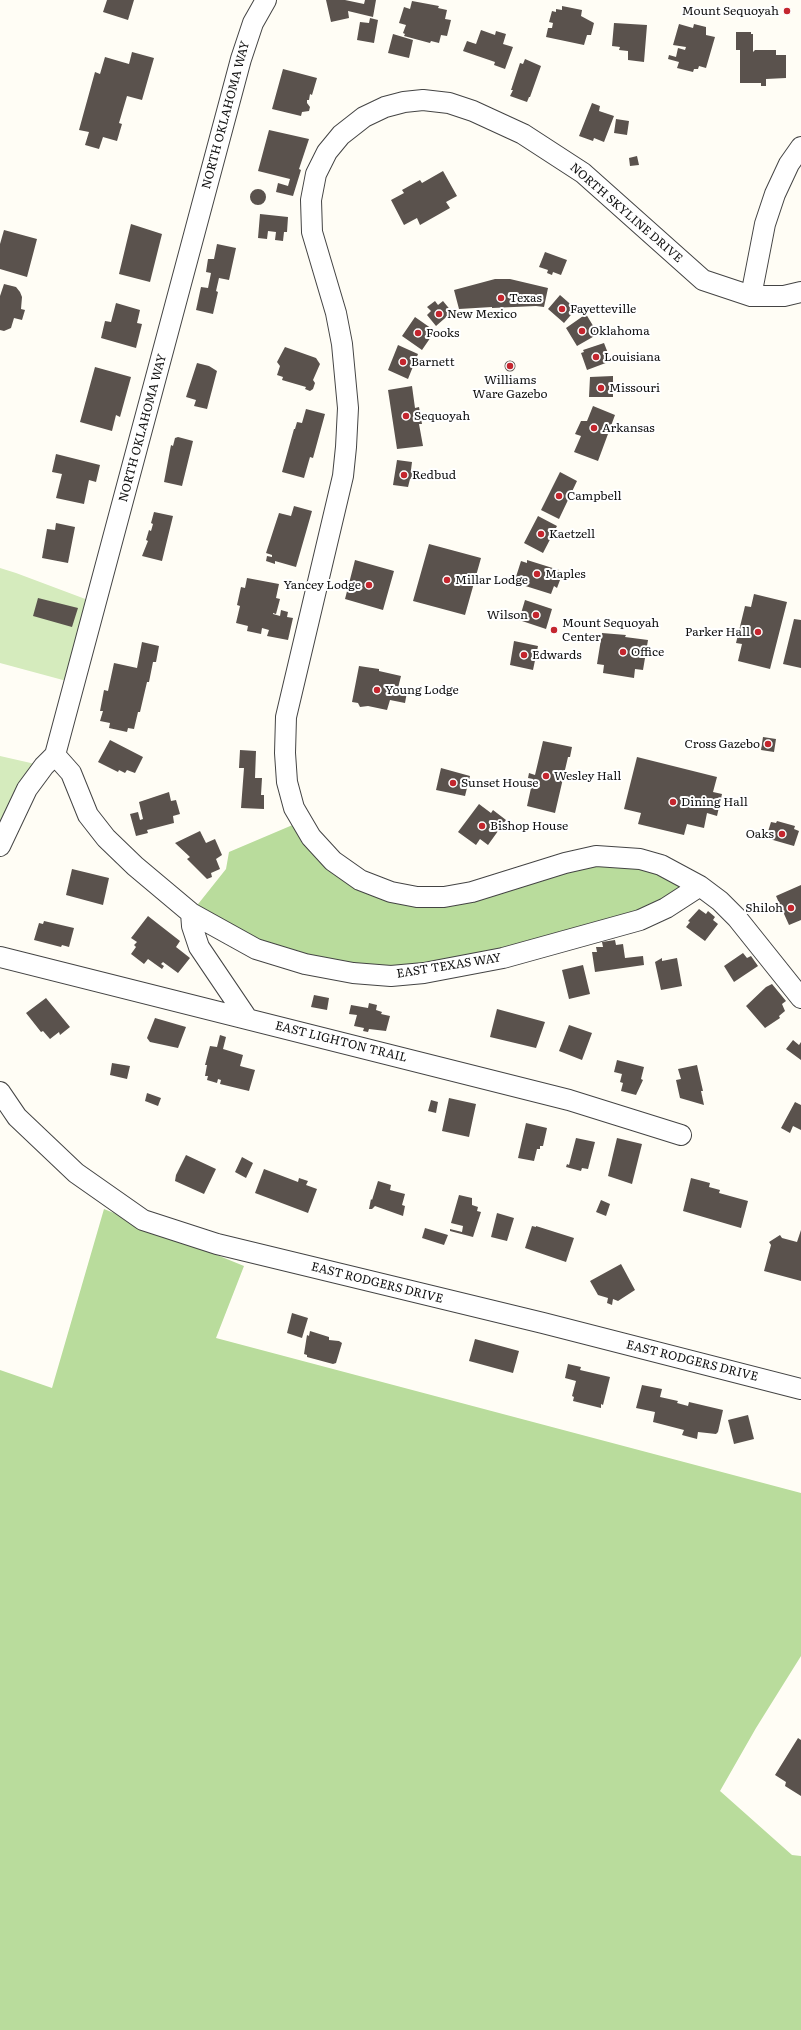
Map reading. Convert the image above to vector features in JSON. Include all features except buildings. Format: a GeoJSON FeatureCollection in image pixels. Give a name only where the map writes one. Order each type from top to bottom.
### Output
{"type":"FeatureCollection","features":[{"type":"Feature","properties":{"kind":"street","name":"NORTH OKLAHOMA WAY"},"geometry":{"type":"LineString","coordinates":[[0,846],[27,789],[44,766],[55,756],[241,58],[253,23],[266,0]]}},
{"type":"Feature","properties":{"kind":"street","name":"NORTH SKYLINE DRIVE"},"geometry":{"type":"LineString","coordinates":[[801,292],[784,296],[751,296],[703,280],[583,173],[523,134],[473,111],[449,103],[423,100],[404,102],[385,107],[364,117],[341,135],[327,152],[316,174],[311,200],[312,232],[336,314],[342,344],[348,408],[346,447],[343,476],[286,717],[285,753],[287,782],[294,808],[311,836],[333,861],[360,880],[391,892],[417,897],[451,896],[472,892],[565,863],[596,856],[640,859],[661,865],[700,886],[720,902],[737,918],[801,998]]}},
{"type":"Feature","properties":{"kind":"street"},"geometry":{"type":"LineString","coordinates":[[751,296],[765,224],[775,194],[789,164],[801,147]]}},
{"type":"Feature","properties":{"kind":"street","name":"EAST TEXAS WAY"},"geometry":{"type":"LineString","coordinates":[[55,756],[71,773],[88,815],[106,838],[135,866],[191,913],[256,950],[305,964],[353,973],[391,976],[424,973],[502,958],[640,920],[666,908],[700,886]]}},
{"type":"Feature","properties":{"kind":"street"},"geometry":{"type":"LineString","coordinates":[[191,913],[192,926],[199,947],[247,1018]]}},
{"type":"Feature","properties":{"kind":"street","name":"EAST LIGHTON TRAIL"},"geometry":{"type":"LineString","coordinates":[[0,957],[569,1100],[681,1135]]}},
{"type":"Feature","properties":{"kind":"street","name":"EAST RODGERS DRIVE"},"geometry":{"type":"LineString","coordinates":[[0,1092],[17,1117],[76,1173],[143,1220],[217,1244],[801,1388]]}},
{"type":"Feature","properties":{"kind":"green space"},"geometry":{"type":"Polygon","coordinates":[[[0,568],[96,603],[74,683],[0,663],[0,568]]]}},
{"type":"Feature","properties":{"kind":"green space"},"geometry":{"type":"Polygon","coordinates":[[[0,756],[44,766],[0,846],[0,756]]]}},
{"type":"Feature","properties":{"kind":"green space"},"geometry":{"type":"Polygon","coordinates":[[[302,821],[333,861],[417,897],[596,856],[700,886],[662,910],[424,973],[305,964],[191,913],[226,869],[229,852],[302,821]]]}},
{"type":"Feature","properties":{"kind":"green space"},"geometry":{"type":"Polygon","coordinates":[[[104,1209],[244,1266],[216,1338],[801,1493],[801,1656],[756,1728],[720,1791],[792,1855],[801,1856],[801,2030],[0,2030],[0,1370],[52,1388],[104,1209]]]}},
{"type":"Feature","properties":{"kind":"place","name":"Mount Sequoyah"},"geometry":{"type":"Point","coordinates":[787,11]}},
{"type":"Feature","properties":{"kind":"place","name":"Texas"},"geometry":{"type":"Point","coordinates":[501,298]}},
{"type":"Feature","properties":{"kind":"place","name":"Fayetteville"},"geometry":{"type":"Point","coordinates":[562,309]}},
{"type":"Feature","properties":{"kind":"place","name":"New Mexico"},"geometry":{"type":"Point","coordinates":[439,314]}},
{"type":"Feature","properties":{"kind":"place","name":"Oklahoma"},"geometry":{"type":"Point","coordinates":[582,331]}},
{"type":"Feature","properties":{"kind":"place","name":"Fooks"},"geometry":{"type":"Point","coordinates":[418,333]}},
{"type":"Feature","properties":{"kind":"place","name":"Louisiana"},"geometry":{"type":"Point","coordinates":[596,357]}},
{"type":"Feature","properties":{"kind":"place","name":"Barnett"},"geometry":{"type":"Point","coordinates":[403,362]}},
{"type":"Feature","properties":{"kind":"place","name":"Williams Ware Gazebo"},"geometry":{"type":"Point","coordinates":[510,366]}},
{"type":"Feature","properties":{"kind":"place","name":"Missouri"},"geometry":{"type":"Point","coordinates":[601,388]}},
{"type":"Feature","properties":{"kind":"place","name":"Sequoyah"},"geometry":{"type":"Point","coordinates":[406,416]}},
{"type":"Feature","properties":{"kind":"place","name":"Arkansas"},"geometry":{"type":"Point","coordinates":[594,428]}},
{"type":"Feature","properties":{"kind":"place","name":"Redbud"},"geometry":{"type":"Point","coordinates":[404,475]}},
{"type":"Feature","properties":{"kind":"place","name":"Campbell"},"geometry":{"type":"Point","coordinates":[559,496]}},
{"type":"Feature","properties":{"kind":"place","name":"Kaetzell"},"geometry":{"type":"Point","coordinates":[541,534]}},
{"type":"Feature","properties":{"kind":"place","name":"Maples"},"geometry":{"type":"Point","coordinates":[537,574]}},
{"type":"Feature","properties":{"kind":"place","name":"Millar Lodge"},"geometry":{"type":"Point","coordinates":[447,580]}},
{"type":"Feature","properties":{"kind":"place","name":"Yancey Lodge"},"geometry":{"type":"Point","coordinates":[369,585]}},
{"type":"Feature","properties":{"kind":"place","name":"Wilson"},"geometry":{"type":"Point","coordinates":[536,615]}},
{"type":"Feature","properties":{"kind":"place","name":"Mount Sequoyah Center"},"geometry":{"type":"Point","coordinates":[554,630]}},
{"type":"Feature","properties":{"kind":"place","name":"Parker Hall"},"geometry":{"type":"Point","coordinates":[758,632]}},
{"type":"Feature","properties":{"kind":"place","name":"Office"},"geometry":{"type":"Point","coordinates":[623,652]}},
{"type":"Feature","properties":{"kind":"place","name":"Edwards"},"geometry":{"type":"Point","coordinates":[524,655]}},
{"type":"Feature","properties":{"kind":"place","name":"Young Lodge"},"geometry":{"type":"Point","coordinates":[377,690]}},
{"type":"Feature","properties":{"kind":"place","name":"Cross Gazebo"},"geometry":{"type":"Point","coordinates":[768,744]}},
{"type":"Feature","properties":{"kind":"place","name":"Wesley Hall"},"geometry":{"type":"Point","coordinates":[546,776]}},
{"type":"Feature","properties":{"kind":"place","name":"Sunset House"},"geometry":{"type":"Point","coordinates":[453,783]}},
{"type":"Feature","properties":{"kind":"place","name":"Dining Hall"},"geometry":{"type":"Point","coordinates":[673,802]}},
{"type":"Feature","properties":{"kind":"place","name":"Bishop House"},"geometry":{"type":"Point","coordinates":[482,826]}},
{"type":"Feature","properties":{"kind":"place","name":"Oaks"},"geometry":{"type":"Point","coordinates":[782,834]}},
{"type":"Feature","properties":{"kind":"place","name":"Shiloh"},"geometry":{"type":"Point","coordinates":[791,908]}}]}
